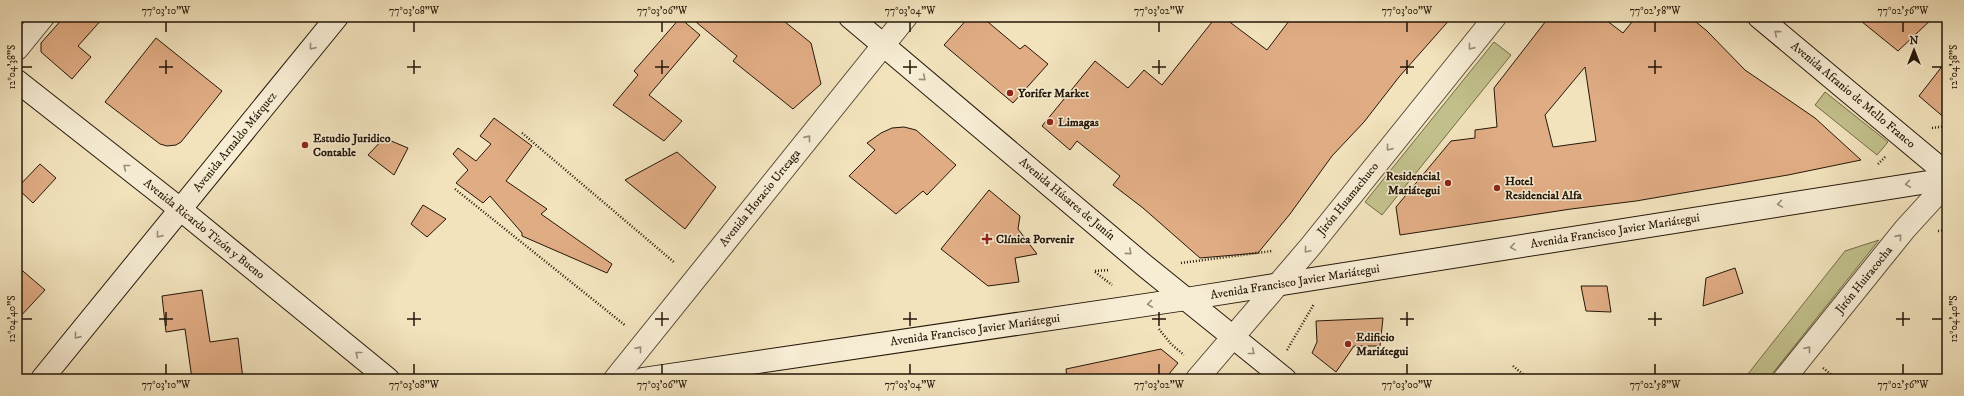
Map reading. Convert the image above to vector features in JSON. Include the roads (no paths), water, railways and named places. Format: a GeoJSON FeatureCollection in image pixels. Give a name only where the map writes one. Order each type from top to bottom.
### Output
{"type":"FeatureCollection","features":[{"type":"Feature","properties":{"kind":"street"},"geometry":{"type":"LineString","coordinates":[[17,48],[43,17]]}},
{"type":"Feature","properties":{"kind":"street","name":"Avenida Arnaldo Márquez"},"geometry":{"type":"LineString","coordinates":[[42,379],[337,17]]}},
{"type":"Feature","properties":{"kind":"street","name":"Avenida Húsares de Junín"},"geometry":{"type":"LineString","coordinates":[[850,17],[1186,299],[1285,379]]}},
{"type":"Feature","properties":{"kind":"street","name":"Avenida Horacio Urteaga"},"geometry":{"type":"LineString","coordinates":[[615,379],[906,17]]}},
{"type":"Feature","properties":{"kind":"street","name":"Jirón Huamachuco"},"geometry":{"type":"LineString","coordinates":[[1197,379],[1278,284],[1495,17]]}},
{"type":"Feature","properties":{"kind":"street","name":"Avenida Afranio de Mello Franco"},"geometry":{"type":"LineString","coordinates":[[1759,17],[1947,174]]}},
{"type":"Feature","properties":{"kind":"street","name":"Avenida Ricardo Tizón y Bueno"},"geometry":{"type":"LineString","coordinates":[[17,81],[180,210],[388,379]]}},
{"type":"Feature","properties":{"kind":"street","name":"Avenida Francisco Javier Mariátegui"},"geometry":{"type":"LineString","coordinates":[[643,379],[1186,299],[1947,179]]}},
{"type":"Feature","properties":{"kind":"street","name":"Jirón Huiracocha"},"geometry":{"type":"LineString","coordinates":[[1784,379],[1905,230],[1947,183]]}},
{"type":"Feature","properties":{"kind":"place","name":"Yorifer Market"},"geometry":{"type":"Point","coordinates":[1010,93]}},
{"type":"Feature","properties":{"kind":"place","name":"Limagas"},"geometry":{"type":"Point","coordinates":[1050,122]}},
{"type":"Feature","properties":{"kind":"place","name":"Estudio Juridico Contable"},"geometry":{"type":"Point","coordinates":[305,145]}},
{"type":"Feature","properties":{"kind":"place","name":"Residencial Mariátegui"},"geometry":{"type":"Point","coordinates":[1448,183]}},
{"type":"Feature","properties":{"kind":"place","name":"Hotel Residencial Alfa"},"geometry":{"type":"Point","coordinates":[1497,188]}},
{"type":"Feature","properties":{"kind":"place","name":"Clínica Porvenir"},"geometry":{"type":"Point","coordinates":[987,239]}},
{"type":"Feature","properties":{"kind":"place","name":"Edificio Mariátegui"},"geometry":{"type":"Point","coordinates":[1348,344]}}]}
